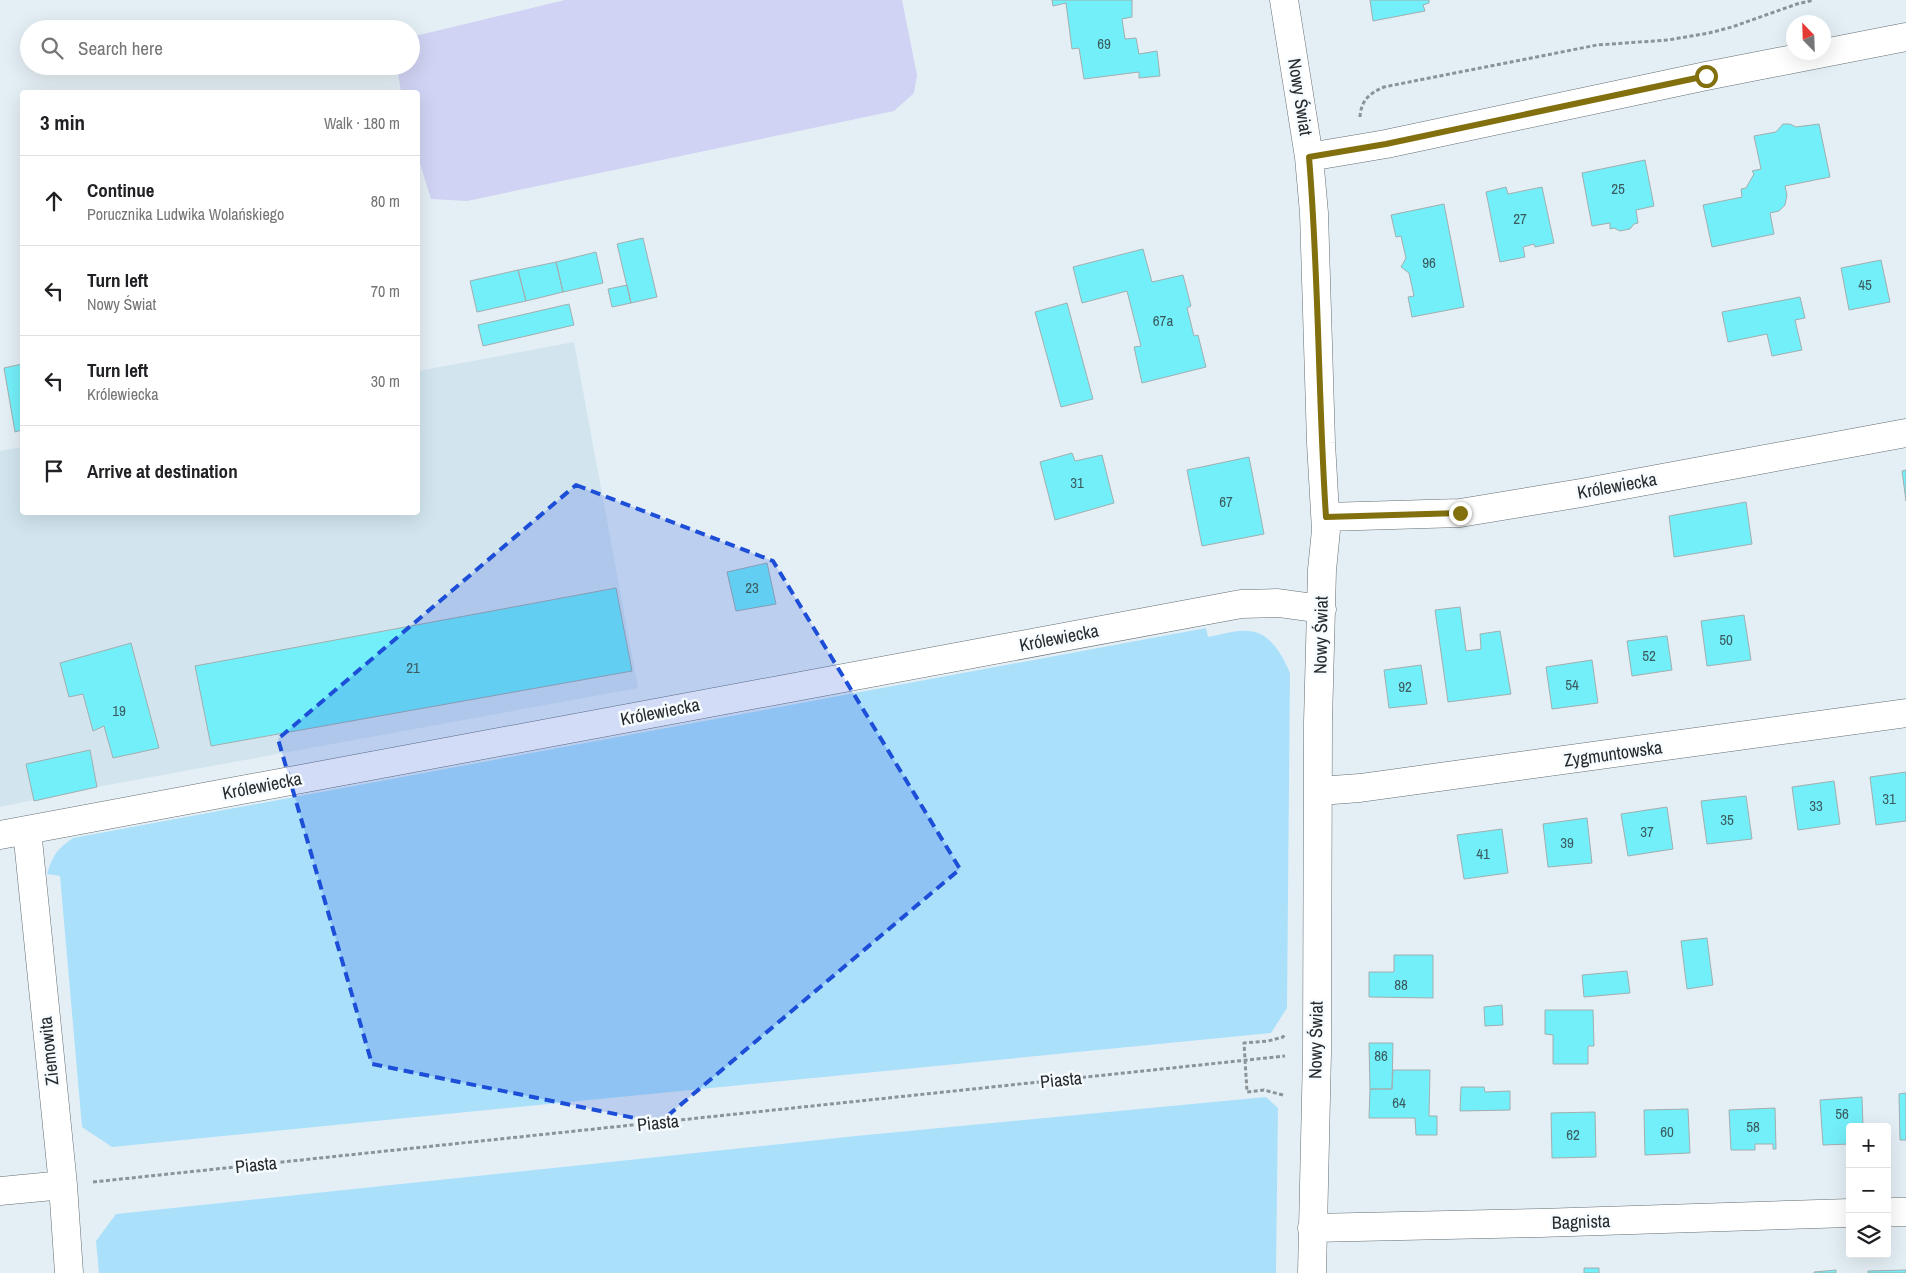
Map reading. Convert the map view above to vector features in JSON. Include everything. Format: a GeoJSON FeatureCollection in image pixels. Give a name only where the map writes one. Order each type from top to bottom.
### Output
{"type":"FeatureCollection","features":[{"type":"Feature","properties":{"kind":"street","name":"Nowy Świat"},"geometry":{"type":"LineString","coordinates":[[1284,0],[1309,157],[1314,213],[1321,443],[1326,517],[1326,545],[1322,570],[1318,722],[1317,1052],[1312,1273]]}},
{"type":"Feature","properties":{"kind":"street"},"geometry":{"type":"LineString","coordinates":[[1309,157],[1906,37]]}},
{"type":"Feature","properties":{"kind":"street","name":"Królewiecka"},"geometry":{"type":"LineString","coordinates":[[1326,517],[1460,513],[1906,433]]}},
{"type":"Feature","properties":{"kind":"street","name":"Królewiecka"},"geometry":{"type":"LineString","coordinates":[[0,835],[1241,604],[1278,603],[1322,609]]}},
{"type":"Feature","properties":{"kind":"street","name":"Zygmuntowska"},"geometry":{"type":"LineString","coordinates":[[1319,791],[1389,784],[1906,713]]}},
{"type":"Feature","properties":{"kind":"street","name":"Ziemowita"},"geometry":{"type":"LineString","coordinates":[[26,830],[63,1185],[69,1273]]}},
{"type":"Feature","properties":{"kind":"street"},"geometry":{"type":"LineString","coordinates":[[0,1191],[63,1185]]}},
{"type":"Feature","properties":{"kind":"street"},"geometry":{"type":"LineString","coordinates":[[1891,1212],[1906,1212]]}},
{"type":"Feature","properties":{"kind":"street","name":"Bagnista"},"geometry":{"type":"LineString","coordinates":[[1312,1228],[1846,1214]]}},
{"type":"Feature","properties":{"kind":"path"},"geometry":{"type":"LineString","coordinates":[[1365,147],[1360,125],[1361,106],[1372,92],[1384,87],[1597,45],[1668,40],[1709,33],[1814,0]]}},
{"type":"Feature","properties":{"kind":"path"},"geometry":{"type":"LineString","coordinates":[[1286,1101],[1283,1094],[1264,1090],[1247,1092],[1244,1043],[1268,1041],[1283,1037],[1288,1028]]}},
{"type":"Feature","properties":{"kind":"path","name":"Piasta"},"geometry":{"type":"LineString","coordinates":[[63,1185],[1317,1052]]}},
{"type":"Feature","properties":{"kind":"highlighted area"},"geometry":{"type":"Polygon","coordinates":[[[576,485],[773,561],[960,869],[659,1123],[372,1064],[278,739],[576,485]]]}},
{"type":"Feature","properties":{"kind":"shaded area"},"geometry":{"type":"Polygon","coordinates":[[[565,0],[902,0],[917,75],[914,93],[894,111],[467,201],[431,199],[420,163],[420,90],[401,90],[398,75],[420,75],[420,35],[565,0]]]}},
{"type":"Feature","properties":{"kind":"shaded area"},"geometry":{"type":"Polygon","coordinates":[[[574,342],[638,688],[97,787],[0,807],[0,451],[20,447],[20,515],[420,515],[420,371],[574,342]]]}},
{"type":"Feature","properties":{"kind":"shaded area"},"geometry":{"type":"Polygon","coordinates":[[[1206,628],[1208,637],[1242,631],[1255,632],[1262,635],[1274,645],[1290,673],[1287,1008],[1271,1033],[112,1147],[82,1127],[60,876],[47,874],[56,853],[73,838],[1206,628]]]}},
{"type":"Feature","properties":{"kind":"shaded area"},"geometry":{"type":"Polygon","coordinates":[[[1266,1097],[1278,1108],[1276,1273],[99,1273],[96,1241],[116,1214],[856,1136],[1266,1097]]]}},
{"type":"Feature","properties":{"kind":"building"},"geometry":{"type":"Polygon","coordinates":[[[1052,0],[1132,0],[1132,17],[1122,19],[1125,39],[1136,38],[1139,54],[1157,51],[1160,76],[1139,78],[1139,72],[1084,79],[1079,48],[1072,49],[1066,3],[1053,6],[1052,0]]]}},
{"type":"Feature","properties":{"kind":"building"},"geometry":{"type":"Polygon","coordinates":[[[1370,0],[1429,0],[1429,3],[1423,5],[1425,11],[1373,21],[1370,0]]]}},
{"type":"Feature","properties":{"kind":"building"},"geometry":{"type":"Polygon","coordinates":[[[1783,124],[1790,124],[1796,127],[1819,124],[1830,177],[1785,186],[1787,195],[1785,205],[1779,211],[1770,213],[1774,234],[1712,247],[1703,205],[1742,197],[1741,189],[1746,188],[1754,174],[1752,171],[1761,169],[1754,136],[1776,132],[1783,124]]]}},
{"type":"Feature","properties":{"kind":"building"},"geometry":{"type":"Polygon","coordinates":[[[1645,160],[1654,206],[1636,210],[1638,223],[1634,224],[1630,229],[1620,231],[1614,228],[1610,229],[1610,223],[1592,226],[1582,173],[1645,160]]]}},
{"type":"Feature","properties":{"kind":"building"},"geometry":{"type":"Polygon","coordinates":[[[1506,187],[1508,194],[1542,187],[1554,243],[1535,247],[1534,244],[1523,247],[1525,257],[1500,262],[1486,192],[1506,187]]]}},
{"type":"Feature","properties":{"kind":"building"},"geometry":{"type":"Polygon","coordinates":[[[1444,204],[1464,307],[1412,317],[1408,297],[1414,296],[1409,273],[1401,267],[1406,258],[1401,236],[1396,237],[1391,215],[1444,204]]]}},
{"type":"Feature","properties":{"kind":"building"},"geometry":{"type":"Polygon","coordinates":[[[643,238],[657,297],[631,303],[617,244],[643,238]]]}},
{"type":"Feature","properties":{"kind":"building"},"geometry":{"type":"Polygon","coordinates":[[[1143,249],[1152,282],[1183,275],[1191,306],[1187,308],[1194,336],[1198,335],[1206,367],[1142,383],[1134,347],[1141,346],[1127,291],[1082,303],[1073,267],[1143,249]]]}},
{"type":"Feature","properties":{"kind":"building"},"geometry":{"type":"Polygon","coordinates":[[[596,252],[603,283],[563,292],[556,262],[596,252]]]}},
{"type":"Feature","properties":{"kind":"building"},"geometry":{"type":"Polygon","coordinates":[[[1881,260],[1890,302],[1849,310],[1841,268],[1881,260]]]}},
{"type":"Feature","properties":{"kind":"building"},"geometry":{"type":"Polygon","coordinates":[[[556,262],[563,292],[526,301],[518,270],[556,262]]]}},
{"type":"Feature","properties":{"kind":"building"},"geometry":{"type":"Polygon","coordinates":[[[518,270],[526,301],[477,312],[470,281],[518,270]]]}},
{"type":"Feature","properties":{"kind":"building"},"geometry":{"type":"Polygon","coordinates":[[[627,285],[631,303],[612,307],[608,289],[627,285]]]}},
{"type":"Feature","properties":{"kind":"building"},"geometry":{"type":"Polygon","coordinates":[[[1800,297],[1805,318],[1795,320],[1802,350],[1772,356],[1767,334],[1728,342],[1722,312],[1800,297]]]}},
{"type":"Feature","properties":{"kind":"building"},"geometry":{"type":"Polygon","coordinates":[[[1067,303],[1093,399],[1061,407],[1035,312],[1067,303]]]}},
{"type":"Feature","properties":{"kind":"building"},"geometry":{"type":"Polygon","coordinates":[[[569,304],[574,325],[483,346],[478,325],[569,304]]]}},
{"type":"Feature","properties":{"kind":"building"},"geometry":{"type":"Polygon","coordinates":[[[20,364],[20,431],[15,432],[4,368],[20,364]]]}},
{"type":"Feature","properties":{"kind":"building"},"geometry":{"type":"Polygon","coordinates":[[[1072,453],[1075,461],[1102,455],[1114,503],[1055,520],[1040,462],[1072,453]]]}},
{"type":"Feature","properties":{"kind":"building"},"geometry":{"type":"Polygon","coordinates":[[[1249,457],[1264,534],[1202,546],[1187,470],[1249,457]]]}},
{"type":"Feature","properties":{"kind":"building"},"geometry":{"type":"Polygon","coordinates":[[[1906,470],[1906,501],[1902,471],[1906,470]]]}},
{"type":"Feature","properties":{"kind":"building"},"geometry":{"type":"Polygon","coordinates":[[[1746,502],[1752,544],[1674,557],[1669,516],[1746,502]]]}},
{"type":"Feature","properties":{"kind":"building"},"geometry":{"type":"Polygon","coordinates":[[[767,563],[776,604],[736,611],[727,572],[767,563]]]}},
{"type":"Feature","properties":{"kind":"building"},"geometry":{"type":"Polygon","coordinates":[[[616,588],[632,671],[211,746],[195,666],[616,588]]]}},
{"type":"Feature","properties":{"kind":"building"},"geometry":{"type":"Polygon","coordinates":[[[1460,607],[1466,651],[1481,649],[1480,634],[1500,631],[1511,694],[1448,702],[1435,610],[1460,607]]]}},
{"type":"Feature","properties":{"kind":"building"},"geometry":{"type":"Polygon","coordinates":[[[1744,615],[1751,660],[1707,666],[1701,621],[1744,615]]]}},
{"type":"Feature","properties":{"kind":"building"},"geometry":{"type":"Polygon","coordinates":[[[1667,636],[1672,670],[1632,676],[1627,641],[1667,636]]]}},
{"type":"Feature","properties":{"kind":"building"},"geometry":{"type":"Polygon","coordinates":[[[131,643],[159,748],[113,758],[104,726],[93,731],[83,694],[69,697],[60,663],[131,643]]]}},
{"type":"Feature","properties":{"kind":"building"},"geometry":{"type":"Polygon","coordinates":[[[1592,660],[1598,703],[1552,709],[1546,667],[1592,660]]]}},
{"type":"Feature","properties":{"kind":"building"},"geometry":{"type":"Polygon","coordinates":[[[1421,665],[1427,704],[1389,708],[1384,670],[1421,665]]]}},
{"type":"Feature","properties":{"kind":"building"},"geometry":{"type":"Polygon","coordinates":[[[90,750],[97,787],[34,801],[26,764],[90,750]]]}},
{"type":"Feature","properties":{"kind":"building"},"geometry":{"type":"Polygon","coordinates":[[[1906,772],[1906,821],[1876,825],[1870,777],[1906,772]]]}},
{"type":"Feature","properties":{"kind":"building"},"geometry":{"type":"Polygon","coordinates":[[[1834,781],[1840,824],[1798,830],[1792,787],[1834,781]]]}},
{"type":"Feature","properties":{"kind":"building"},"geometry":{"type":"Polygon","coordinates":[[[1746,796],[1752,839],[1707,844],[1701,801],[1746,796]]]}},
{"type":"Feature","properties":{"kind":"building"},"geometry":{"type":"Polygon","coordinates":[[[1667,807],[1673,849],[1628,856],[1621,814],[1667,807]]]}},
{"type":"Feature","properties":{"kind":"building"},"geometry":{"type":"Polygon","coordinates":[[[1587,818],[1592,863],[1548,867],[1543,824],[1587,818]]]}},
{"type":"Feature","properties":{"kind":"building"},"geometry":{"type":"Polygon","coordinates":[[[1502,829],[1508,873],[1464,879],[1457,835],[1502,829]]]}},
{"type":"Feature","properties":{"kind":"building"},"geometry":{"type":"Polygon","coordinates":[[[1707,938],[1713,985],[1687,989],[1681,941],[1707,938]]]}},
{"type":"Feature","properties":{"kind":"building"},"geometry":{"type":"Polygon","coordinates":[[[1394,955],[1433,955],[1433,998],[1369,997],[1369,972],[1394,972],[1394,955]]]}},
{"type":"Feature","properties":{"kind":"building"},"geometry":{"type":"Polygon","coordinates":[[[1627,971],[1630,993],[1584,997],[1582,975],[1627,971]]]}},
{"type":"Feature","properties":{"kind":"building"},"geometry":{"type":"Polygon","coordinates":[[[1502,1005],[1503,1025],[1485,1026],[1484,1007],[1502,1005]]]}},
{"type":"Feature","properties":{"kind":"building"},"geometry":{"type":"Polygon","coordinates":[[[1545,1010],[1593,1010],[1594,1046],[1588,1046],[1588,1064],[1553,1064],[1553,1035],[1545,1034],[1545,1010]]]}},
{"type":"Feature","properties":{"kind":"building"},"geometry":{"type":"Polygon","coordinates":[[[1369,1043],[1393,1043],[1392,1089],[1370,1089],[1369,1043]]]}},
{"type":"Feature","properties":{"kind":"building"},"geometry":{"type":"Polygon","coordinates":[[[1393,1070],[1430,1070],[1429,1116],[1437,1116],[1437,1135],[1416,1135],[1415,1118],[1369,1118],[1370,1089],[1392,1089],[1393,1070]]]}},
{"type":"Feature","properties":{"kind":"building"},"geometry":{"type":"Polygon","coordinates":[[[1461,1087],[1484,1087],[1485,1092],[1510,1091],[1510,1110],[1460,1111],[1461,1087]]]}},
{"type":"Feature","properties":{"kind":"building"},"geometry":{"type":"Polygon","coordinates":[[[1906,1093],[1906,1140],[1900,1140],[1899,1094],[1906,1093]]]}},
{"type":"Feature","properties":{"kind":"building"},"geometry":{"type":"Polygon","coordinates":[[[1862,1097],[1863,1123],[1846,1123],[1846,1144],[1823,1145],[1820,1100],[1862,1097]]]}},
{"type":"Feature","properties":{"kind":"building"},"geometry":{"type":"Polygon","coordinates":[[[1775,1108],[1776,1149],[1773,1149],[1773,1144],[1755,1144],[1755,1150],[1731,1150],[1729,1110],[1775,1108]]]}},
{"type":"Feature","properties":{"kind":"building"},"geometry":{"type":"Polygon","coordinates":[[[1688,1109],[1690,1153],[1645,1155],[1644,1110],[1688,1109]]]}},
{"type":"Feature","properties":{"kind":"building"},"geometry":{"type":"Polygon","coordinates":[[[1595,1112],[1596,1157],[1552,1158],[1551,1113],[1595,1112]]]}},
{"type":"Feature","properties":{"kind":"building"},"geometry":{"type":"Polygon","coordinates":[[[1584,1268],[1599,1268],[1599,1273],[1584,1273],[1584,1268]]]}},
{"type":"Feature","properties":{"kind":"building"},"geometry":{"type":"Polygon","coordinates":[[[1836,1270],[1836,1273],[1814,1273],[1814,1272],[1836,1270]]]}},
{"type":"Feature","properties":{"kind":"building"},"geometry":{"type":"Polygon","coordinates":[[[1906,1270],[1906,1273],[1868,1273],[1868,1271],[1906,1270]]]}},
{"type":"Feature","properties":{"kind":"route"},"geometry":{"type":"LineString","coordinates":[[1460,513],[1326,517],[1321,443],[1314,213],[1309,157],[1386,144],[1706,76]]}}]}
